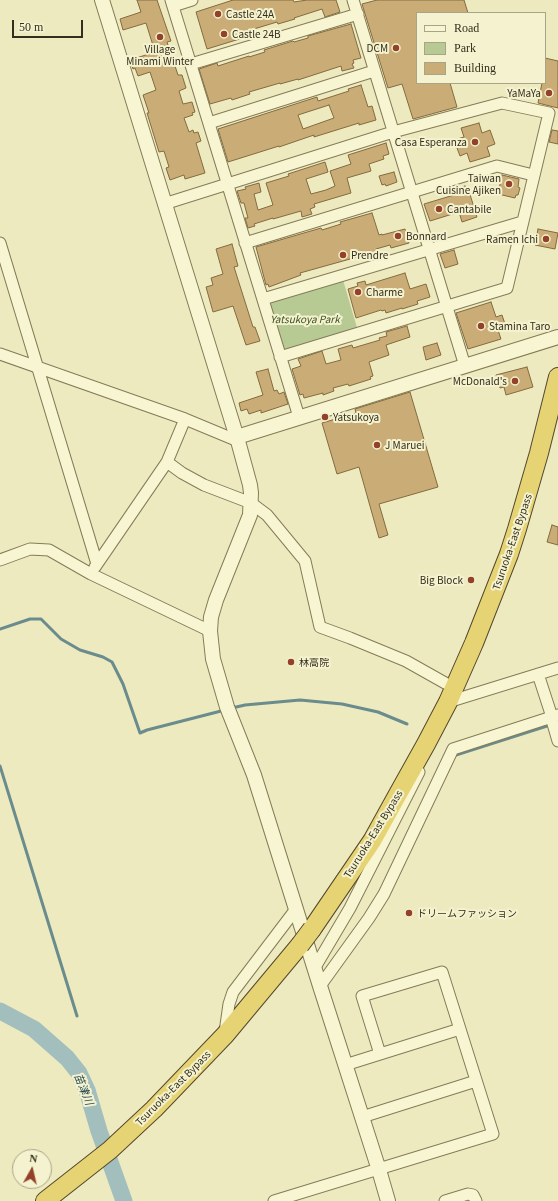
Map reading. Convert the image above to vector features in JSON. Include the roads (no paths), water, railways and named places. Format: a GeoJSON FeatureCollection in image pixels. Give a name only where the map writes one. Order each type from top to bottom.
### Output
{"type":"FeatureCollection","features":[{"type":"Feature","properties":{"kind":"highway","name":"Tsuruoka-East Bypass"},"geometry":{"type":"LineString","coordinates":[[45,1201],[92,1165],[127,1134],[154,1109],[225,1035],[300,945],[372,841],[426,744],[451,695],[474,643],[509,554],[532,480],[558,377]]}},
{"type":"Feature","properties":{"kind":"street"},"geometry":{"type":"LineString","coordinates":[[102,0],[238,439],[250,485],[250,515],[216,600],[211,617],[210,631],[213,659],[226,707],[254,775],[388,1201]]}},
{"type":"Feature","properties":{"kind":"street"},"geometry":{"type":"LineString","coordinates":[[192,0],[172,3],[299,417]]}},
{"type":"Feature","properties":{"kind":"street"},"geometry":{"type":"LineString","coordinates":[[353,0],[465,366]]}},
{"type":"Feature","properties":{"kind":"street"},"geometry":{"type":"LineString","coordinates":[[191,64],[358,14]]}},
{"type":"Feature","properties":{"kind":"street"},"geometry":{"type":"LineString","coordinates":[[209,123],[374,71]]}},
{"type":"Feature","properties":{"kind":"street"},"geometry":{"type":"LineString","coordinates":[[164,204],[393,132],[502,103],[549,113],[507,288],[280,357]]}},
{"type":"Feature","properties":{"kind":"street"},"geometry":{"type":"LineString","coordinates":[[245,243],[497,166],[534,175]]}},
{"type":"Feature","properties":{"kind":"street"},"geometry":{"type":"LineString","coordinates":[[263,299],[522,222]]}},
{"type":"Feature","properties":{"kind":"street"},"geometry":{"type":"LineString","coordinates":[[0,243],[98,564]]}},
{"type":"Feature","properties":{"kind":"street"},"geometry":{"type":"LineString","coordinates":[[0,354],[238,439],[299,417],[558,337]]}},
{"type":"Feature","properties":{"kind":"street"},"geometry":{"type":"LineString","coordinates":[[91,574],[167,462],[185,419]]}},
{"type":"Feature","properties":{"kind":"street"},"geometry":{"type":"LineString","coordinates":[[167,462],[182,473],[204,485],[251,503],[267,514],[305,561],[320,627],[406,661],[451,695],[558,668]]}},
{"type":"Feature","properties":{"kind":"street"},"geometry":{"type":"LineString","coordinates":[[0,560],[30,549],[49,550],[91,574],[210,631]]}},
{"type":"Feature","properties":{"kind":"street"},"geometry":{"type":"LineString","coordinates":[[538,674],[553,716],[558,741]]}},
{"type":"Feature","properties":{"kind":"street"},"geometry":{"type":"LineString","coordinates":[[320,986],[369,918],[384,894],[453,749],[553,716]]}},
{"type":"Feature","properties":{"kind":"street"},"geometry":{"type":"LineString","coordinates":[[314,969],[350,908],[419,774],[426,744]]}},
{"type":"Feature","properties":{"kind":"street"},"geometry":{"type":"LineString","coordinates":[[225,1035],[229,1004],[233,992],[296,909]]}},
{"type":"Feature","properties":{"kind":"street"},"geometry":{"type":"LineString","coordinates":[[274,1201],[493,1134],[442,972],[362,996],[380,1054]]}},
{"type":"Feature","properties":{"kind":"street"},"geometry":{"type":"LineString","coordinates":[[345,1065],[460,1029]]}},
{"type":"Feature","properties":{"kind":"street"},"geometry":{"type":"LineString","coordinates":[[362,1117],[476,1081]]}},
{"type":"Feature","properties":{"kind":"street"},"geometry":{"type":"LineString","coordinates":[[444,1201],[468,1194],[473,1195],[476,1201]]}},
{"type":"Feature","properties":{"kind":"waterway"},"geometry":{"type":"LineString","coordinates":[[0,629],[30,619],[41,619],[61,639],[80,650],[103,657],[112,662],[123,684],[140,733],[225,710]]}},
{"type":"Feature","properties":{"kind":"waterway"},"geometry":{"type":"LineString","coordinates":[[232,708],[245,705],[300,700],[342,704],[378,712],[407,724]]}},
{"type":"Feature","properties":{"kind":"waterway"},"geometry":{"type":"LineString","coordinates":[[456,755],[547,726]]}},
{"type":"Feature","properties":{"kind":"waterway"},"geometry":{"type":"LineString","coordinates":[[0,766],[77,1016]]}},
{"type":"Feature","properties":{"kind":"waterway","name":"苗津川"},"geometry":{"type":"LineString","coordinates":[[0,1011],[34,1029],[67,1058],[79,1073],[87,1090],[99,1131],[124,1201]]}},
{"type":"Feature","properties":{"kind":"place","name":"Castle 24A"},"geometry":{"type":"Point","coordinates":[218,14]}},
{"type":"Feature","properties":{"kind":"place","name":"Castle 24B"},"geometry":{"type":"Point","coordinates":[224,34]}},
{"type":"Feature","properties":{"kind":"place","name":"Village Minami Winter"},"geometry":{"type":"Point","coordinates":[160,37]}},
{"type":"Feature","properties":{"kind":"place","name":"DCM"},"geometry":{"type":"Point","coordinates":[396,48]}},
{"type":"Feature","properties":{"kind":"place","name":"YaMaYa"},"geometry":{"type":"Point","coordinates":[549,93]}},
{"type":"Feature","properties":{"kind":"place","name":"Casa Esperanza"},"geometry":{"type":"Point","coordinates":[475,142]}},
{"type":"Feature","properties":{"kind":"place","name":"Taiwan Cuisine Ajiken"},"geometry":{"type":"Point","coordinates":[509,184]}},
{"type":"Feature","properties":{"kind":"place","name":"Cantabile"},"geometry":{"type":"Point","coordinates":[439,209]}},
{"type":"Feature","properties":{"kind":"place","name":"Bonnard"},"geometry":{"type":"Point","coordinates":[398,236]}},
{"type":"Feature","properties":{"kind":"place","name":"Ramen Ichi"},"geometry":{"type":"Point","coordinates":[546,239]}},
{"type":"Feature","properties":{"kind":"place","name":"Prendre"},"geometry":{"type":"Point","coordinates":[343,255]}},
{"type":"Feature","properties":{"kind":"place","name":"Charme"},"geometry":{"type":"Point","coordinates":[358,292]}},
{"type":"Feature","properties":{"kind":"place","name":"Stamina Taro"},"geometry":{"type":"Point","coordinates":[481,326]}},
{"type":"Feature","properties":{"kind":"place","name":"McDonald's"},"geometry":{"type":"Point","coordinates":[515,381]}},
{"type":"Feature","properties":{"kind":"place","name":"Yatsukoya"},"geometry":{"type":"Point","coordinates":[325,417]}},
{"type":"Feature","properties":{"kind":"place","name":"J Maruei"},"geometry":{"type":"Point","coordinates":[377,445]}},
{"type":"Feature","properties":{"kind":"place","name":"Big Block"},"geometry":{"type":"Point","coordinates":[471,580]}},
{"type":"Feature","properties":{"kind":"place","name":"林高院"},"geometry":{"type":"Point","coordinates":[291,662]}},
{"type":"Feature","properties":{"kind":"place","name":"ドリームファッション"},"geometry":{"type":"Point","coordinates":[409,913]}},
{"type":"Feature","properties":{"kind":"park label","name":"Yatsukoya Park"},"geometry":{"type":"Point","coordinates":[305,319]}}]}
